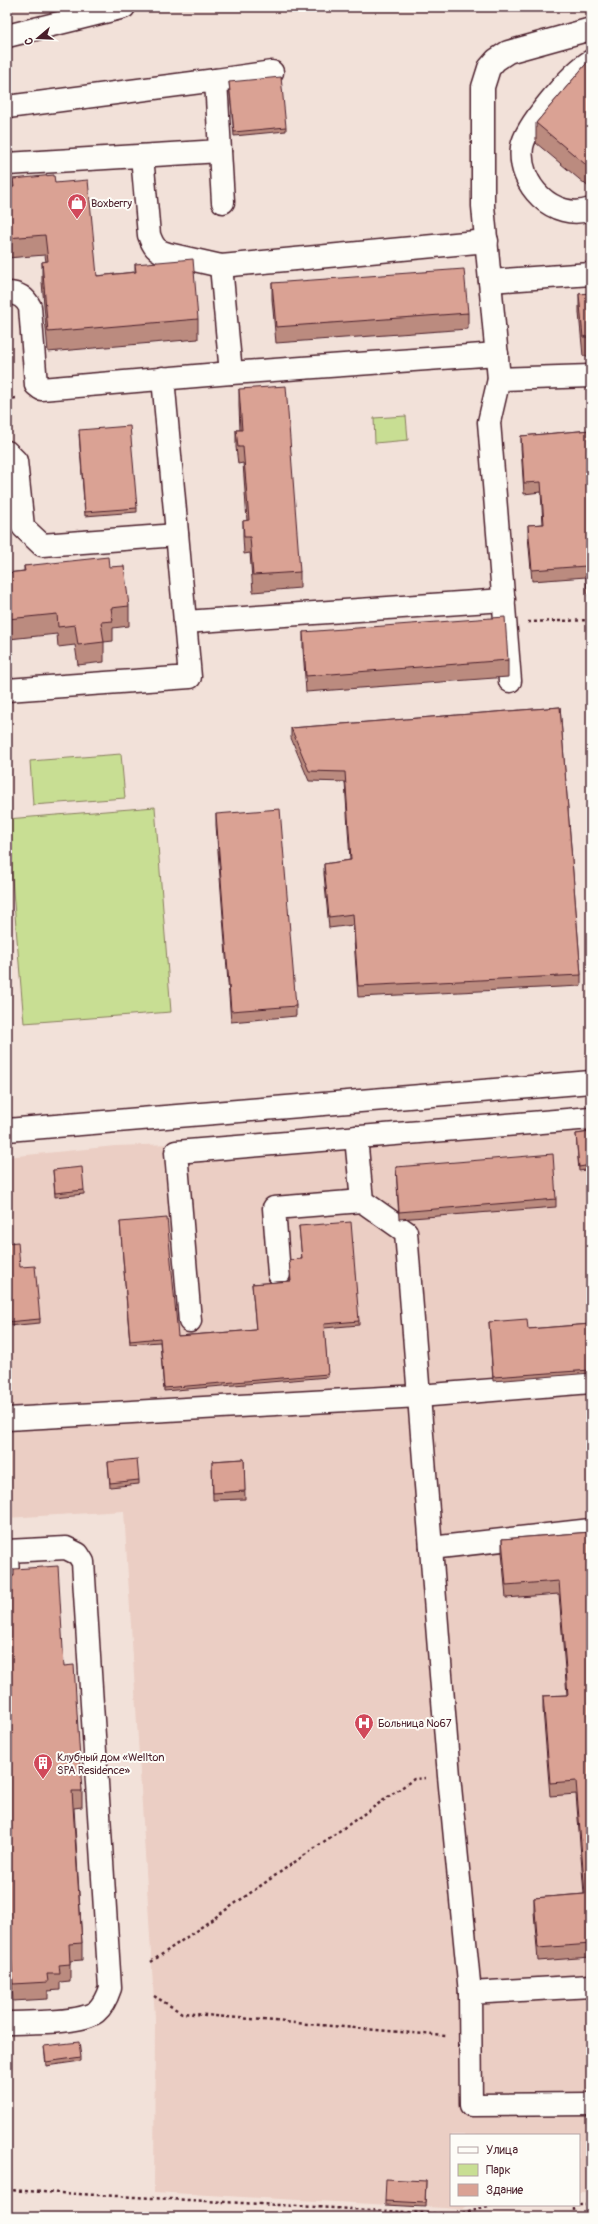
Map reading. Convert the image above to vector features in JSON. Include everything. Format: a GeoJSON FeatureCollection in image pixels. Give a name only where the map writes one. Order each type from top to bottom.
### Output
{"type":"FeatureCollection","features":[{"type":"Feature","properties":{"kind":"street"},"geometry":{"type":"LineString","coordinates":[[7,36],[124,7]]}},
{"type":"Feature","properties":{"kind":"street"},"geometry":{"type":"LineString","coordinates":[[510,681],[489,422],[499,379],[483,206],[483,87],[489,68],[496,60],[508,52],[591,29]]}},
{"type":"Feature","properties":{"kind":"street"},"geometry":{"type":"LineString","coordinates":[[591,61],[573,74],[528,130],[522,147],[522,161],[529,184],[540,198],[550,205],[564,210],[591,209]]}},
{"type":"Feature","properties":{"kind":"street"},"geometry":{"type":"LineString","coordinates":[[7,107],[272,72]]}},
{"type":"Feature","properties":{"kind":"street"},"geometry":{"type":"LineString","coordinates":[[216,80],[223,202]]}},
{"type":"Feature","properties":{"kind":"street"},"geometry":{"type":"LineString","coordinates":[[7,164],[220,151]]}},
{"type":"Feature","properties":{"kind":"street"},"geometry":{"type":"LineString","coordinates":[[142,156],[149,235],[152,245],[160,252],[221,266],[487,241]]}},
{"type":"Feature","properties":{"kind":"street"},"geometry":{"type":"LineString","coordinates":[[221,266],[231,373]]}},
{"type":"Feature","properties":{"kind":"street"},"geometry":{"type":"LineString","coordinates":[[490,281],[591,274]]}},
{"type":"Feature","properties":{"kind":"street"},"geometry":{"type":"LineString","coordinates":[[7,293],[20,295],[26,300],[30,307],[36,386],[38,388],[45,389],[163,378],[497,354]]}},
{"type":"Feature","properties":{"kind":"street"},"geometry":{"type":"LineString","coordinates":[[499,379],[591,376]]}},
{"type":"Feature","properties":{"kind":"street"},"geometry":{"type":"LineString","coordinates":[[7,690],[190,677],[163,378]]}},
{"type":"Feature","properties":{"kind":"street"},"geometry":{"type":"LineString","coordinates":[[7,452],[16,461],[24,526],[42,545],[177,535]]}},
{"type":"Feature","properties":{"kind":"street"},"geometry":{"type":"LineString","coordinates":[[185,622],[504,600]]}},
{"type":"Feature","properties":{"kind":"street"},"geometry":{"type":"LineString","coordinates":[[7,1130],[591,1082]]}},
{"type":"Feature","properties":{"kind":"street"},"geometry":{"type":"LineString","coordinates":[[190,1321],[176,1152],[591,1118]]}},
{"type":"Feature","properties":{"kind":"street"},"geometry":{"type":"LineString","coordinates":[[356,1138],[362,1201]]}},
{"type":"Feature","properties":{"kind":"street"},"geometry":{"type":"LineString","coordinates":[[279,1274],[274,1208],[362,1201],[406,1232],[449,1776],[470,1993],[471,2105],[591,2104]]}},
{"type":"Feature","properties":{"kind":"street"},"geometry":{"type":"LineString","coordinates":[[7,1419],[419,1396],[591,1382]]}},
{"type":"Feature","properties":{"kind":"street"},"geometry":{"type":"LineString","coordinates":[[431,1548],[591,1530]]}},
{"type":"Feature","properties":{"kind":"street"},"geometry":{"type":"LineString","coordinates":[[7,1551],[66,1548],[78,1554],[83,1562],[110,1988],[106,1999],[96,2011],[83,2019],[7,2023]]}},
{"type":"Feature","properties":{"kind":"street"},"geometry":{"type":"LineString","coordinates":[[7,1558],[9,1593]]}},
{"type":"Feature","properties":{"kind":"street"},"geometry":{"type":"LineString","coordinates":[[470,1993],[591,1986]]}},
{"type":"Feature","properties":{"kind":"path"},"geometry":{"type":"LineString","coordinates":[[505,623],[591,620]]}},
{"type":"Feature","properties":{"kind":"path"},"geometry":{"type":"LineString","coordinates":[[151,1962],[414,1779],[449,1776]]}},
{"type":"Feature","properties":{"kind":"path"},"geometry":{"type":"LineString","coordinates":[[154,1996],[182,2012],[471,2038]]}},
{"type":"Feature","properties":{"kind":"path"},"geometry":{"type":"LineString","coordinates":[[7,2190],[460,2215],[488,2206]]}},
{"type":"Feature","properties":{"kind":"path"},"geometry":{"type":"LineString","coordinates":[[580,2205],[591,2205]]}},
{"type":"Feature","properties":{"kind":"path"},"geometry":{"type":"LineString","coordinates":[[574,2206],[574,2217]]}},
{"type":"Feature","properties":{"kind":"shaded area","name":"Больница №67"},"geometry":{"type":"Polygon","coordinates":[[[591,1108],[591,2192],[580,2192],[580,2134],[450,2134],[450,2206],[467,2206],[463,2209],[154,2192],[155,2018],[124,1511],[7,1518],[7,1157],[115,1146],[171,1144],[591,1108]]]}},
{"type":"Feature","properties":{"kind":"green space"},"geometry":{"type":"Polygon","coordinates":[[[406,416],[408,440],[375,443],[374,418],[406,416]]]}},
{"type":"Feature","properties":{"kind":"green space"},"geometry":{"type":"Polygon","coordinates":[[[121,754],[125,798],[33,805],[30,761],[121,754]]]}},
{"type":"Feature","properties":{"kind":"green space"},"geometry":{"type":"Polygon","coordinates":[[[155,807],[171,1012],[24,1023],[7,819],[155,807]]]}},
{"type":"Feature","properties":{"kind":"building"},"geometry":{"type":"Polygon","coordinates":[[[591,58],[591,169],[536,123],[591,58]]]}},
{"type":"Feature","properties":{"kind":"building"},"geometry":{"type":"Polygon","coordinates":[[[281,77],[286,127],[234,132],[229,82],[281,77]]]}},
{"type":"Feature","properties":{"kind":"building"},"geometry":{"type":"Polygon","coordinates":[[[54,175],[55,183],[88,180],[97,276],[136,272],[135,264],[193,259],[198,319],[48,332],[42,262],[48,261],[45,235],[7,238],[7,188],[14,187],[13,179],[54,175]]]}},
{"type":"Feature","properties":{"kind":"building"},"geometry":{"type":"Polygon","coordinates":[[[464,269],[468,313],[276,327],[272,283],[464,269]]]}},
{"type":"Feature","properties":{"kind":"building"},"geometry":{"type":"Polygon","coordinates":[[[591,293],[591,337],[583,337],[579,294],[591,293]]]}},
{"type":"Feature","properties":{"kind":"building"},"geometry":{"type":"Polygon","coordinates":[[[286,386],[300,572],[253,575],[250,537],[244,537],[243,521],[249,520],[243,447],[238,447],[236,430],[242,430],[239,389],[286,386]]]}},
{"type":"Feature","properties":{"kind":"building"},"geometry":{"type":"Polygon","coordinates":[[[130,426],[137,508],[85,512],[79,430],[130,426]]]}},
{"type":"Feature","properties":{"kind":"building"},"geometry":{"type":"Polygon","coordinates":[[[591,430],[591,583],[587,584],[586,566],[532,570],[528,525],[544,524],[541,482],[524,483],[521,436],[591,430]]]}},
{"type":"Feature","properties":{"kind":"building"},"geometry":{"type":"Polygon","coordinates":[[[108,557],[109,567],[124,566],[129,606],[111,608],[113,621],[101,622],[104,642],[78,645],[75,625],[58,627],[57,614],[8,619],[9,630],[7,630],[7,573],[25,571],[24,566],[108,557]]]}},
{"type":"Feature","properties":{"kind":"building"},"geometry":{"type":"Polygon","coordinates":[[[505,617],[508,660],[306,676],[303,632],[505,617]]]}},
{"type":"Feature","properties":{"kind":"building"},"geometry":{"type":"Polygon","coordinates":[[[560,707],[581,975],[358,986],[353,914],[329,917],[324,864],[351,860],[345,772],[309,771],[291,728],[560,707]]]}},
{"type":"Feature","properties":{"kind":"building"},"geometry":{"type":"Polygon","coordinates":[[[280,809],[296,1006],[231,1011],[216,814],[280,809]]]}},
{"type":"Feature","properties":{"kind":"building"},"geometry":{"type":"Polygon","coordinates":[[[591,1132],[591,1165],[579,1167],[576,1134],[591,1132]]]}},
{"type":"Feature","properties":{"kind":"building"},"geometry":{"type":"Polygon","coordinates":[[[553,1154],[556,1199],[399,1212],[396,1167],[553,1154]]]}},
{"type":"Feature","properties":{"kind":"building"},"geometry":{"type":"Polygon","coordinates":[[[82,1167],[84,1190],[55,1193],[53,1170],[82,1167]]]}},
{"type":"Feature","properties":{"kind":"building"},"geometry":{"type":"Polygon","coordinates":[[[167,1218],[178,1336],[256,1330],[252,1284],[291,1281],[289,1260],[302,1259],[299,1226],[351,1222],[359,1321],[324,1324],[328,1374],[164,1388],[160,1338],[130,1341],[120,1222],[167,1218]]]}},
{"type":"Feature","properties":{"kind":"building"},"geometry":{"type":"Polygon","coordinates":[[[18,1242],[20,1267],[35,1266],[40,1319],[7,1322],[7,1243],[18,1242]]]}},
{"type":"Feature","properties":{"kind":"building"},"geometry":{"type":"Polygon","coordinates":[[[527,1319],[528,1329],[591,1324],[591,1370],[493,1377],[489,1322],[527,1319]]]}},
{"type":"Feature","properties":{"kind":"building"},"geometry":{"type":"Polygon","coordinates":[[[137,1459],[139,1480],[110,1483],[108,1462],[137,1459]]]}},
{"type":"Feature","properties":{"kind":"building"},"geometry":{"type":"Polygon","coordinates":[[[244,1459],[245,1491],[213,1493],[212,1461],[244,1459]]]}},
{"type":"Feature","properties":{"kind":"building"},"geometry":{"type":"Polygon","coordinates":[[[591,1532],[591,1944],[538,1948],[534,1898],[585,1894],[576,1781],[550,1783],[543,1696],[568,1695],[559,1581],[506,1585],[502,1539],[591,1532]]]}},
{"type":"Feature","properties":{"kind":"building","name":"Клубный дом «Wellton SPA Residence»"},"geometry":{"type":"Polygon","coordinates":[[[58,1566],[64,1666],[74,1665],[82,1791],[72,1791],[82,1943],[69,1944],[70,1964],[59,1965],[60,1974],[47,1974],[48,1982],[13,1984],[7,1886],[7,1577],[14,1576],[14,1569],[58,1566]]]}},
{"type":"Feature","properties":{"kind":"building"},"geometry":{"type":"Polygon","coordinates":[[[79,2042],[81,2057],[46,2062],[44,2046],[79,2042]]]}},
{"type":"Feature","properties":{"kind":"building"},"geometry":{"type":"Polygon","coordinates":[[[386,2179],[426,2181],[425,2203],[385,2201],[386,2179]]]}},
{"type":"Feature","properties":{"kind":"place","name":"Boxberry"},"geometry":{"type":"Point","coordinates":[77,220]}},
{"type":"Feature","properties":{"kind":"place","name":"Больница №67"},"geometry":{"type":"Point","coordinates":[364,1740]}},
{"type":"Feature","properties":{"kind":"place","name":"Клубный дом «Wellton SPA Residence»"},"geometry":{"type":"Point","coordinates":[43,1780]}}]}
